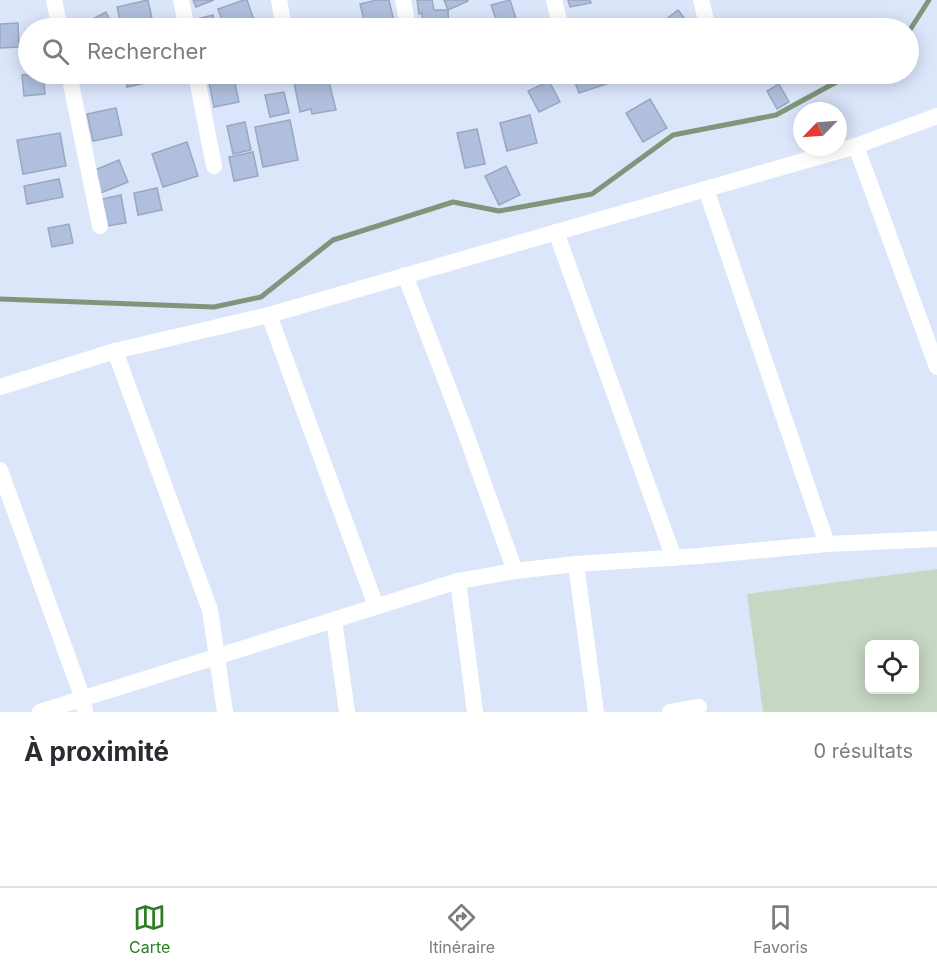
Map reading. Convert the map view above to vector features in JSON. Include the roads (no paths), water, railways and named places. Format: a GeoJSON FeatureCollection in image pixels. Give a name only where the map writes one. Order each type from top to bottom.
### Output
{"type":"FeatureCollection","features":[{"type":"Feature","properties":{"kind":"street"},"geometry":{"type":"LineString","coordinates":[[54,0],[58,18]]}},
{"type":"Feature","properties":{"kind":"street"},"geometry":{"type":"LineString","coordinates":[[182,0],[185,18]]}},
{"type":"Feature","properties":{"kind":"street"},"geometry":{"type":"LineString","coordinates":[[279,0],[282,18]]}},
{"type":"Feature","properties":{"kind":"street"},"geometry":{"type":"LineString","coordinates":[[403,0],[406,18]]}},
{"type":"Feature","properties":{"kind":"street"},"geometry":{"type":"LineString","coordinates":[[555,0],[559,18]]}},
{"type":"Feature","properties":{"kind":"street"},"geometry":{"type":"LineString","coordinates":[[701,0],[706,18]]}},
{"type":"Feature","properties":{"kind":"street"},"geometry":{"type":"LineString","coordinates":[[71,84],[100,226]]}},
{"type":"Feature","properties":{"kind":"street"},"geometry":{"type":"LineString","coordinates":[[198,84],[214,166]]}},
{"type":"Feature","properties":{"kind":"street"},"geometry":{"type":"LineString","coordinates":[[0,387],[115,351],[269,315],[856,146],[937,116]]}},
{"type":"Feature","properties":{"kind":"street"},"geometry":{"type":"LineString","coordinates":[[856,146],[937,367]]}},
{"type":"Feature","properties":{"kind":"street"},"geometry":{"type":"LineString","coordinates":[[706,189],[826,544]]}},
{"type":"Feature","properties":{"kind":"street"},"geometry":{"type":"LineString","coordinates":[[556,232],[674,558]]}},
{"type":"Feature","properties":{"kind":"street"},"geometry":{"type":"LineString","coordinates":[[405,275],[515,571]]}},
{"type":"Feature","properties":{"kind":"street"},"geometry":{"type":"LineString","coordinates":[[269,315],[376,606]]}},
{"type":"Feature","properties":{"kind":"street"},"geometry":{"type":"LineString","coordinates":[[115,351],[210,610],[225,712]]}},
{"type":"Feature","properties":{"kind":"street"},"geometry":{"type":"LineString","coordinates":[[0,470],[84,705]]}},
{"type":"Feature","properties":{"kind":"street"},"geometry":{"type":"LineString","coordinates":[[40,712],[84,705],[217,657],[458,581],[576,564],[674,558],[826,544],[937,538]]}},
{"type":"Feature","properties":{"kind":"street"},"geometry":{"type":"LineString","coordinates":[[576,564],[596,712]]}},
{"type":"Feature","properties":{"kind":"street"},"geometry":{"type":"LineString","coordinates":[[458,581],[475,712]]}},
{"type":"Feature","properties":{"kind":"street"},"geometry":{"type":"LineString","coordinates":[[334,620],[347,712]]}},
{"type":"Feature","properties":{"kind":"street"},"geometry":{"type":"LineString","coordinates":[[670,712],[699,707]]}},
{"type":"Feature","properties":{"kind":"waterway"},"geometry":{"type":"LineString","coordinates":[[918,18],[929,0]]}},
{"type":"Feature","properties":{"kind":"waterway"},"geometry":{"type":"LineString","coordinates":[[0,299],[214,307],[261,297],[333,240],[453,202],[499,211],[592,194],[673,135],[776,115],[833,84]]}}]}
